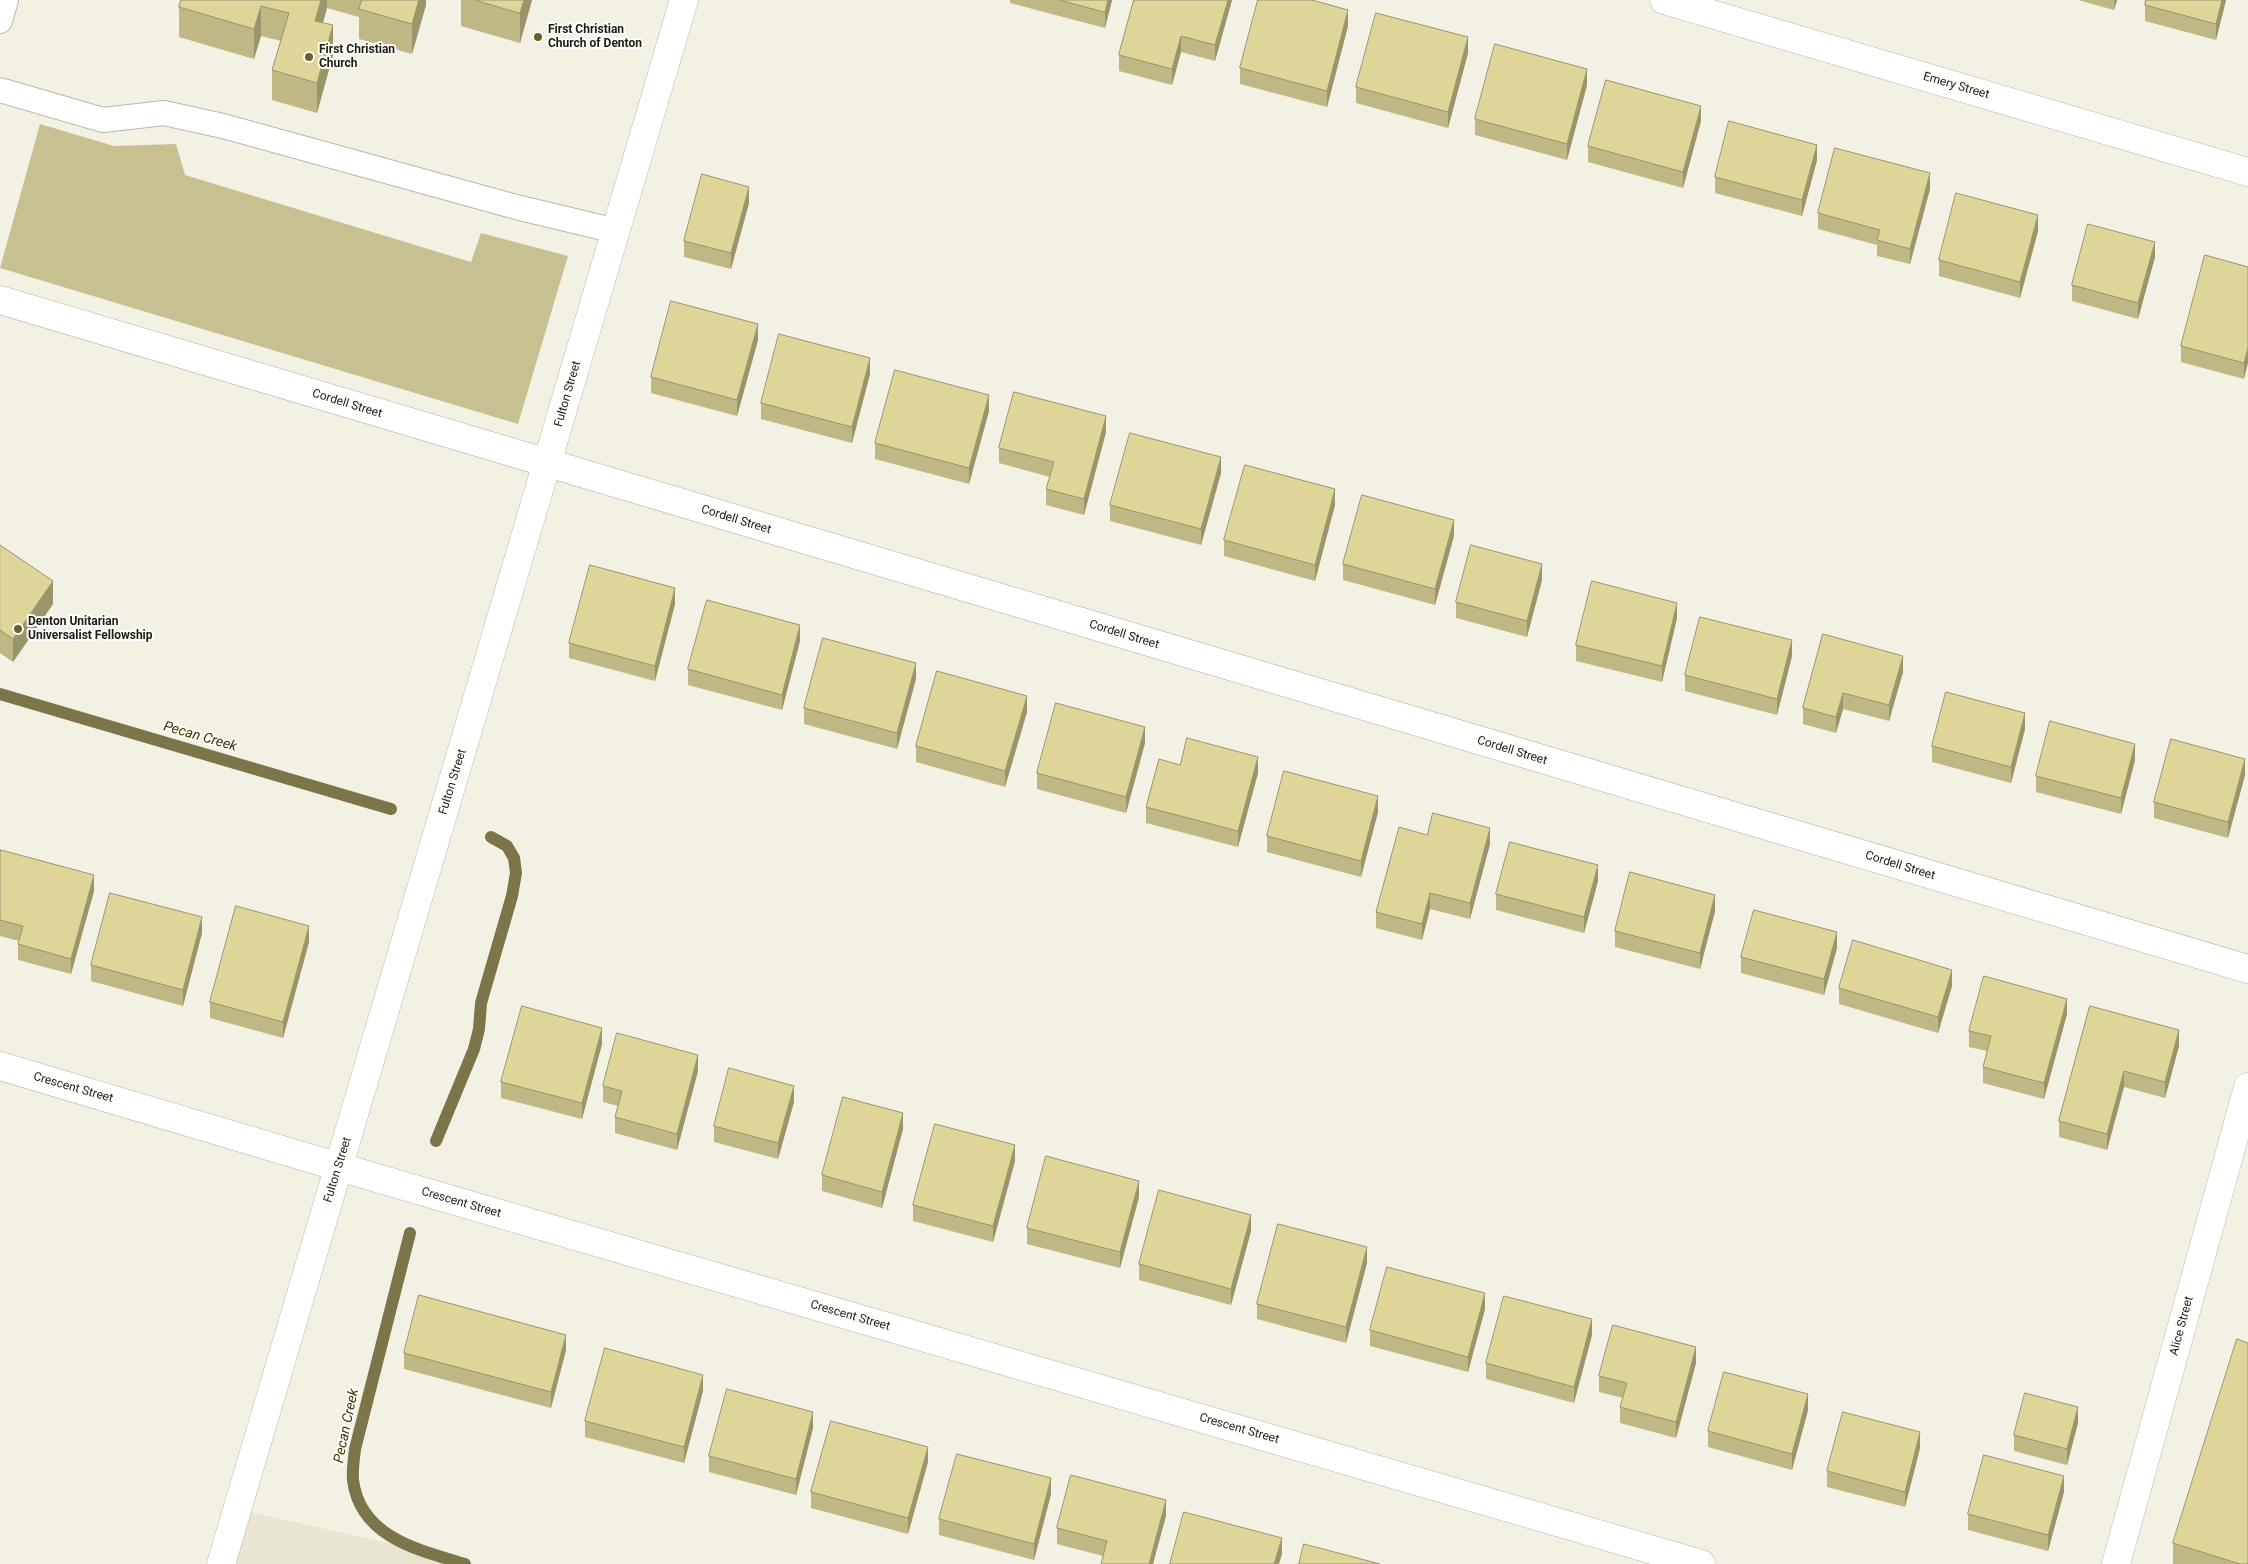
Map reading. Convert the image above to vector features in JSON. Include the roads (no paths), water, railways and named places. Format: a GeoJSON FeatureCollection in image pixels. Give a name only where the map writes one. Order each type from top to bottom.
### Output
{"type":"FeatureCollection","features":[{"type":"Feature","properties":{"kind":"street","name":"Fulton Street"},"geometry":{"type":"LineString","coordinates":[[220,1564],[548,464],[684,0]]}},
{"type":"Feature","properties":{"kind":"street","name":"Emery Street"},"geometry":{"type":"LineString","coordinates":[[1664,0],[2248,172]]}},
{"type":"Feature","properties":{"kind":"street","name":"Cordell Street"},"geometry":{"type":"LineString","coordinates":[[0,300],[2248,969]]}},
{"type":"Feature","properties":{"kind":"street","name":"Crescent Street"},"geometry":{"type":"LineString","coordinates":[[0,1066],[339,1167],[1700,1564]]}},
{"type":"Feature","properties":{"kind":"street","name":"Alice Street"},"geometry":{"type":"LineString","coordinates":[[2116,1564],[2248,1087]]}},
{"type":"Feature","properties":{"kind":"lane"},"geometry":{"type":"LineString","coordinates":[[0,21],[6,0]]}},
{"type":"Feature","properties":{"kind":"lane"},"geometry":{"type":"LineString","coordinates":[[0,90],[103,120],[164,113],[223,126],[507,204],[616,231]]}},
{"type":"Feature","properties":{"kind":"waterway","name":"Pecan Creek"},"geometry":{"type":"LineString","coordinates":[[0,694],[391,809]]}},
{"type":"Feature","properties":{"kind":"waterway","name":"Pecan Creek"},"geometry":{"type":"LineString","coordinates":[[436,1141],[474,1049],[479,1029],[481,1003],[512,896],[516,873],[514,858],[507,846],[491,837]]}},
{"type":"Feature","properties":{"kind":"waterway","name":"Pecan Creek"},"geometry":{"type":"LineString","coordinates":[[410,1233],[355,1449],[353,1480],[358,1499],[367,1515],[379,1528],[411,1546],[465,1564]]}},
{"type":"Feature","properties":{"kind":"place","name":"First Christian Church of Denton"},"geometry":{"type":"Point","coordinates":[538,37]}},
{"type":"Feature","properties":{"kind":"place","name":"First Christian Church"},"geometry":{"type":"Point","coordinates":[309,57]}},
{"type":"Feature","properties":{"kind":"place","name":"Denton Unitarian Universalist Fellowship"},"geometry":{"type":"Point","coordinates":[18,629]}}]}
